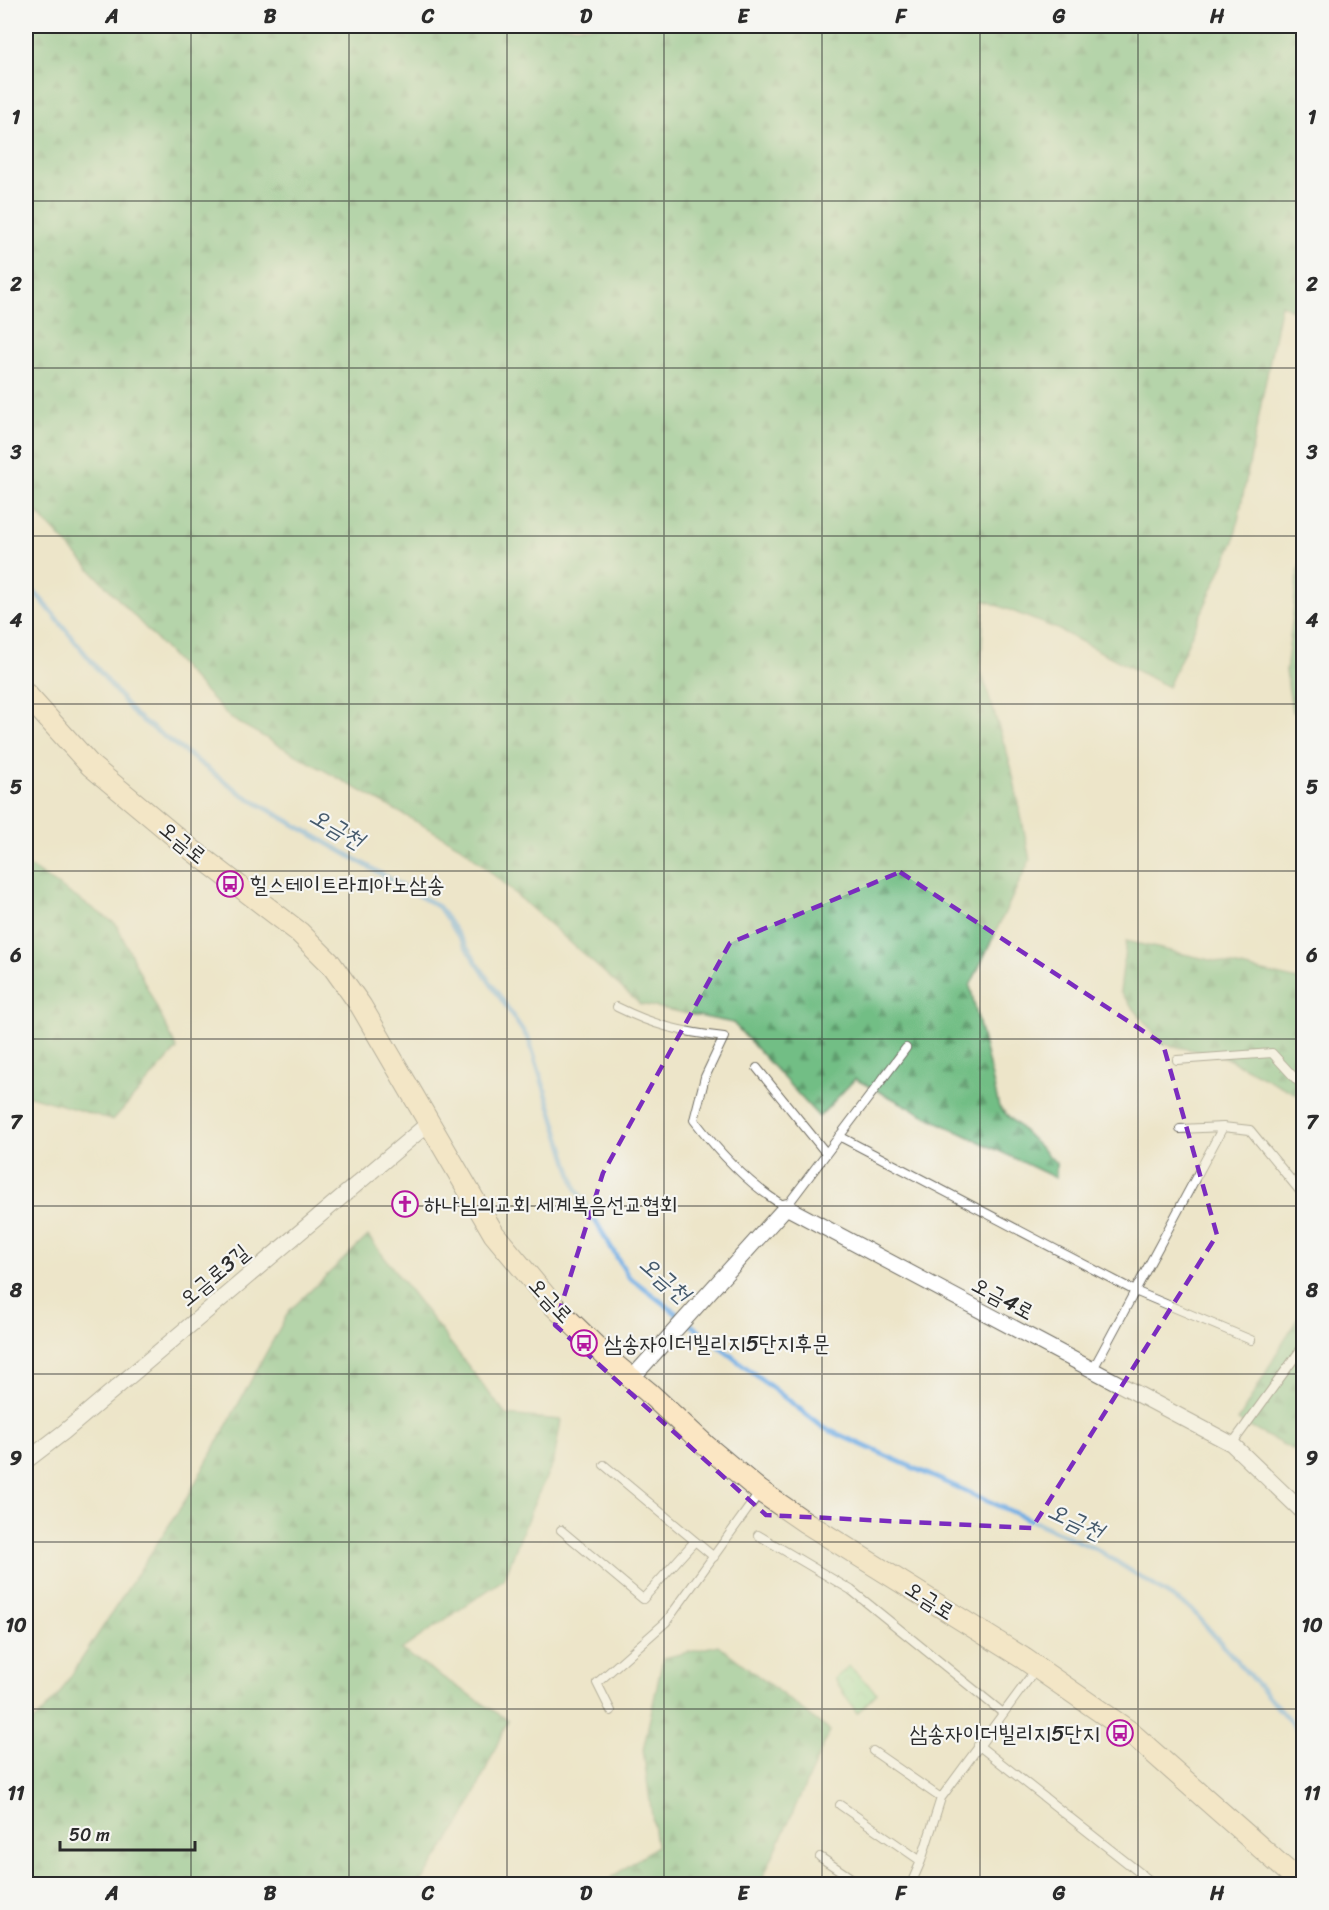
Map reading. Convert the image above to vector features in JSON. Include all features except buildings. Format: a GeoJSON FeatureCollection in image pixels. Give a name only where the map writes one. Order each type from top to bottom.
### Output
{"type":"FeatureCollection","features":[{"type":"Feature","properties":{"kind":"street","name":"오금로"},"geometry":{"type":"LineString","coordinates":[[26,694],[90,766],[183,843],[299,932],[331,964],[361,1006],[494,1234],[553,1305],[705,1445],[760,1491],[805,1522],[1037,1668],[1130,1732],[1302,1884]]}},
{"type":"Feature","properties":{"kind":"street","name":"오금로3길"},"geometry":{"type":"LineString","coordinates":[[26,1461],[64,1432],[430,1122]]}},
{"type":"Feature","properties":{"kind":"street"},"geometry":{"type":"LineString","coordinates":[[632,1378],[786,1207]]}},
{"type":"Feature","properties":{"kind":"street","name":"오금4로"},"geometry":{"type":"LineString","coordinates":[[786,1207],[1232,1444],[1300,1502]]}},
{"type":"Feature","properties":{"kind":"lane"},"geometry":{"type":"LineString","coordinates":[[617,1007],[657,1026],[724,1037],[705,1077],[694,1120],[714,1146],[772,1199],[786,1207],[906,1048]]}},
{"type":"Feature","properties":{"kind":"lane"},"geometry":{"type":"LineString","coordinates":[[1177,1060],[1272,1053],[1304,1088]]}},
{"type":"Feature","properties":{"kind":"lane"},"geometry":{"type":"LineString","coordinates":[[756,1068],[826,1153]]}},
{"type":"Feature","properties":{"kind":"lane"},"geometry":{"type":"LineString","coordinates":[[1092,1371],[1223,1127]]}},
{"type":"Feature","properties":{"kind":"lane"},"geometry":{"type":"LineString","coordinates":[[1180,1129],[1223,1127],[1250,1130],[1304,1196]]}},
{"type":"Feature","properties":{"kind":"lane"},"geometry":{"type":"LineString","coordinates":[[839,1136],[1135,1291],[1251,1340]]}},
{"type":"Feature","properties":{"kind":"lane"},"geometry":{"type":"LineString","coordinates":[[1232,1444],[1304,1345]]}},
{"type":"Feature","properties":{"kind":"lane"},"geometry":{"type":"LineString","coordinates":[[604,1465],[714,1557]]}},
{"type":"Feature","properties":{"kind":"lane"},"geometry":{"type":"LineString","coordinates":[[611,1711],[597,1683],[666,1622],[760,1491]]}},
{"type":"Feature","properties":{"kind":"lane"},"geometry":{"type":"LineString","coordinates":[[561,1530],[643,1599],[695,1540]]}},
{"type":"Feature","properties":{"kind":"lane"},"geometry":{"type":"LineString","coordinates":[[758,1535],[851,1590],[1003,1713]]}},
{"type":"Feature","properties":{"kind":"lane"},"geometry":{"type":"LineString","coordinates":[[911,1884],[921,1861],[941,1798],[1037,1668]]}},
{"type":"Feature","properties":{"kind":"lane"},"geometry":{"type":"LineString","coordinates":[[978,1745],[1154,1884]]}},
{"type":"Feature","properties":{"kind":"lane"},"geometry":{"type":"LineString","coordinates":[[873,1751],[941,1798]]}},
{"type":"Feature","properties":{"kind":"lane"},"geometry":{"type":"LineString","coordinates":[[840,1805],[921,1861]]}},
{"type":"Feature","properties":{"kind":"lane"},"geometry":{"type":"LineString","coordinates":[[820,1857],[860,1884]]}},
{"type":"Feature","properties":{"kind":"highlighted area"},"geometry":{"type":"Polygon","coordinates":[[[900,872],[1163,1044],[1217,1235],[1032,1528],[766,1515],[555,1325],[603,1173],[730,943],[900,872]]]}},
{"type":"Feature","properties":{"kind":"green space"},"geometry":{"type":"Polygon","coordinates":[[[26,26],[1303,26],[1303,316],[1281,304],[1234,541],[1168,687],[1057,629],[984,600],[981,671],[1011,766],[1030,860],[970,986],[999,1107],[1056,1163],[1056,1178],[940,1123],[855,1079],[819,1117],[733,1023],[640,1004],[462,847],[230,718],[26,501],[26,26]]]}},
{"type":"Feature","properties":{"kind":"green space"},"geometry":{"type":"Polygon","coordinates":[[[1303,556],[1303,709],[1292,712],[1286,671],[1298,571],[1303,556]]]}},
{"type":"Feature","properties":{"kind":"green space"},"geometry":{"type":"Polygon","coordinates":[[[26,864],[116,924],[177,1049],[113,1120],[26,1095],[26,864]]]}},
{"type":"Feature","properties":{"kind":"green space"},"geometry":{"type":"Polygon","coordinates":[[[1126,941],[1303,981],[1303,1102],[1296,1094],[1222,1056],[1163,1044],[1120,992],[1126,941]]]}},
{"type":"Feature","properties":{"kind":"green space"},"geometry":{"type":"Polygon","coordinates":[[[368,1236],[506,1415],[561,1420],[554,1461],[534,1503],[504,1579],[401,1650],[508,1720],[465,1816],[420,1884],[26,1884],[26,1729],[57,1697],[188,1496],[289,1311],[368,1236]]]}},
{"type":"Feature","properties":{"kind":"green space"},"geometry":{"type":"Polygon","coordinates":[[[1303,1308],[1303,1455],[1238,1421],[1303,1308]]]}},
{"type":"Feature","properties":{"kind":"green space"},"geometry":{"type":"Polygon","coordinates":[[[718,1645],[830,1731],[760,1884],[603,1884],[656,1846],[643,1750],[663,1658],[718,1645]]]}},
{"type":"Feature","properties":{"kind":"green space"},"geometry":{"type":"Polygon","coordinates":[[[849,1666],[877,1693],[857,1713],[834,1679],[849,1666]]]}},
{"type":"Feature","properties":{"kind":"waterway","name":"오금천"},"geometry":{"type":"LineString","coordinates":[[26,584],[40,598],[135,715],[243,795],[439,907],[529,1040],[576,1188],[628,1276],[824,1428],[1098,1550],[1191,1609],[1304,1737]]}},
{"type":"Feature","properties":{"kind":"place","name":"힐스테이트라피아노삼송"},"geometry":{"type":"Point","coordinates":[230,884]}},
{"type":"Feature","properties":{"kind":"place","name":"하나님의교회 세계복음선교협회"},"geometry":{"type":"Point","coordinates":[405,1204]}},
{"type":"Feature","properties":{"kind":"place","name":"삼송자이더빌리지5단지후문"},"geometry":{"type":"Point","coordinates":[584,1343]}},
{"type":"Feature","properties":{"kind":"place","name":"삼송자이더빌리지5단지"},"geometry":{"type":"Point","coordinates":[1120,1733]}}]}
